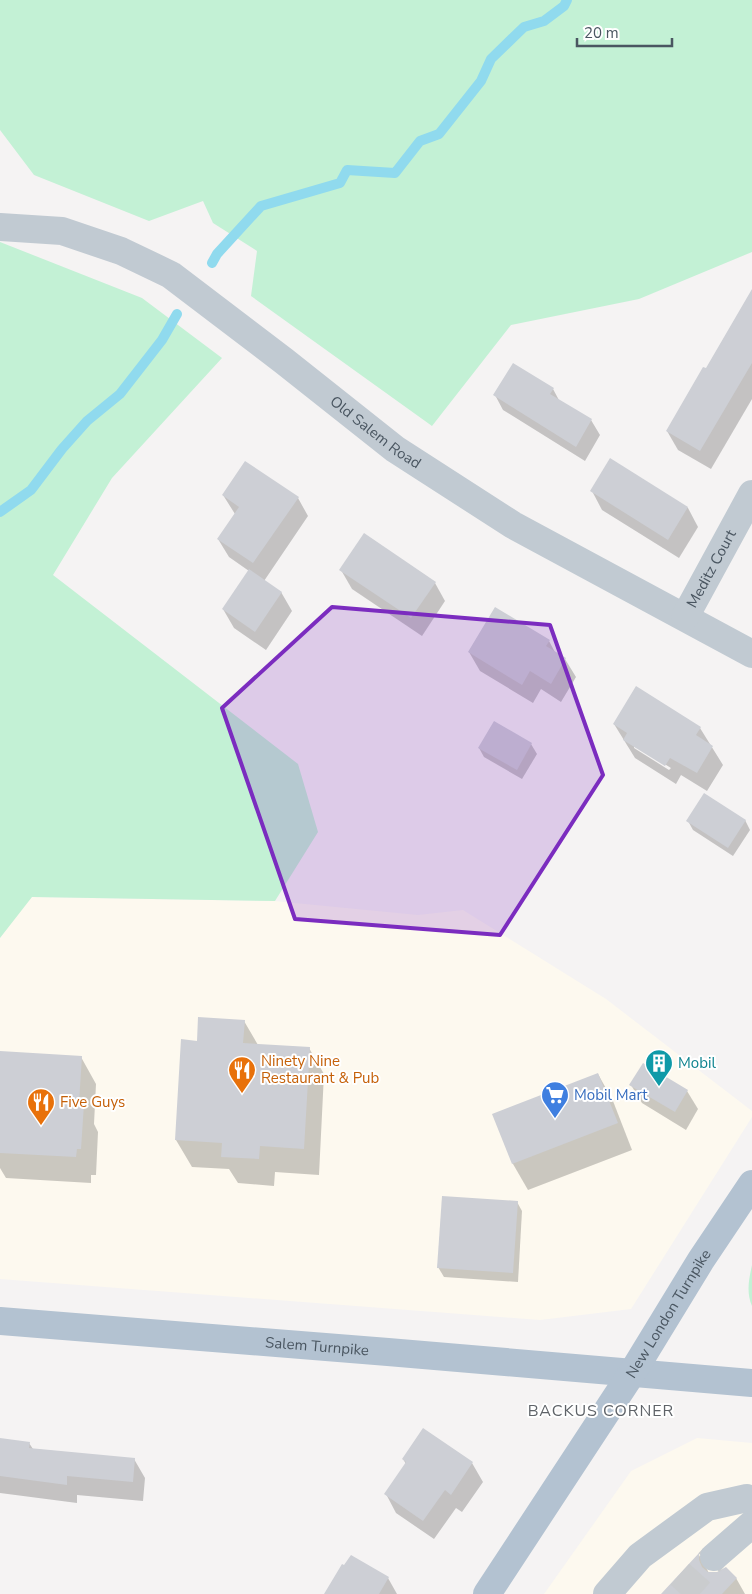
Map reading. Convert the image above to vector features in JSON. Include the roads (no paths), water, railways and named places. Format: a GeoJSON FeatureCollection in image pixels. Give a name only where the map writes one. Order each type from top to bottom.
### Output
{"type":"FeatureCollection","features":[{"type":"Feature","properties":{"kind":"main road","name":"New London Turnpike"},"geometry":{"type":"LineString","coordinates":[[487,1594],[632,1373],[701,1260],[752,1184]]}},
{"type":"Feature","properties":{"kind":"main road","name":"Salem Turnpike"},"geometry":{"type":"LineString","coordinates":[[0,1321],[752,1384]]}},
{"type":"Feature","properties":{"kind":"street","name":"Old Salem Road"},"geometry":{"type":"LineString","coordinates":[[0,227],[62,231],[121,251],[171,275],[395,449],[512,525],[752,654]]}},
{"type":"Feature","properties":{"kind":"street","name":"Meditz Court"},"geometry":{"type":"LineString","coordinates":[[684,617],[752,494]]}},
{"type":"Feature","properties":{"kind":"street"},"geometry":{"type":"LineString","coordinates":[[607,1594],[640,1556],[707,1507],[747,1498],[752,1500]]}},
{"type":"Feature","properties":{"kind":"street"},"geometry":{"type":"LineString","coordinates":[[714,1556],[752,1524]]}},
{"type":"Feature","properties":{"kind":"waterway"},"geometry":{"type":"LineString","coordinates":[[212,263],[217,254],[261,206],[340,183],[347,170],[395,173],[420,141],[439,134],[481,81],[491,59],[524,27],[544,21],[564,6],[567,0]]}},
{"type":"Feature","properties":{"kind":"waterway"},"geometry":{"type":"LineString","coordinates":[[0,512],[31,490],[62,449],[87,421],[120,394],[162,340],[177,314]]}},
{"type":"Feature","properties":{"kind":"tunnel"},"geometry":{"type":"LineString","coordinates":[[681,1594],[714,1557]]}},
{"type":"Feature","properties":{"kind":"place","name":"Mobil"},"geometry":{"type":"Point","coordinates":[659,1087]}},
{"type":"Feature","properties":{"kind":"place","name":"Ninety Nine Restaurant & Pub"},"geometry":{"type":"Point","coordinates":[242,1094]}},
{"type":"Feature","properties":{"kind":"place","name":"Mobil Mart"},"geometry":{"type":"Point","coordinates":[555,1119]}},
{"type":"Feature","properties":{"kind":"place","name":"Five Guys"},"geometry":{"type":"Point","coordinates":[41,1126]}},
{"type":"Feature","properties":{"kind":"district","name":"BACKUS CORNER"},"geometry":{"type":"Point","coordinates":[601,1410]}}]}
